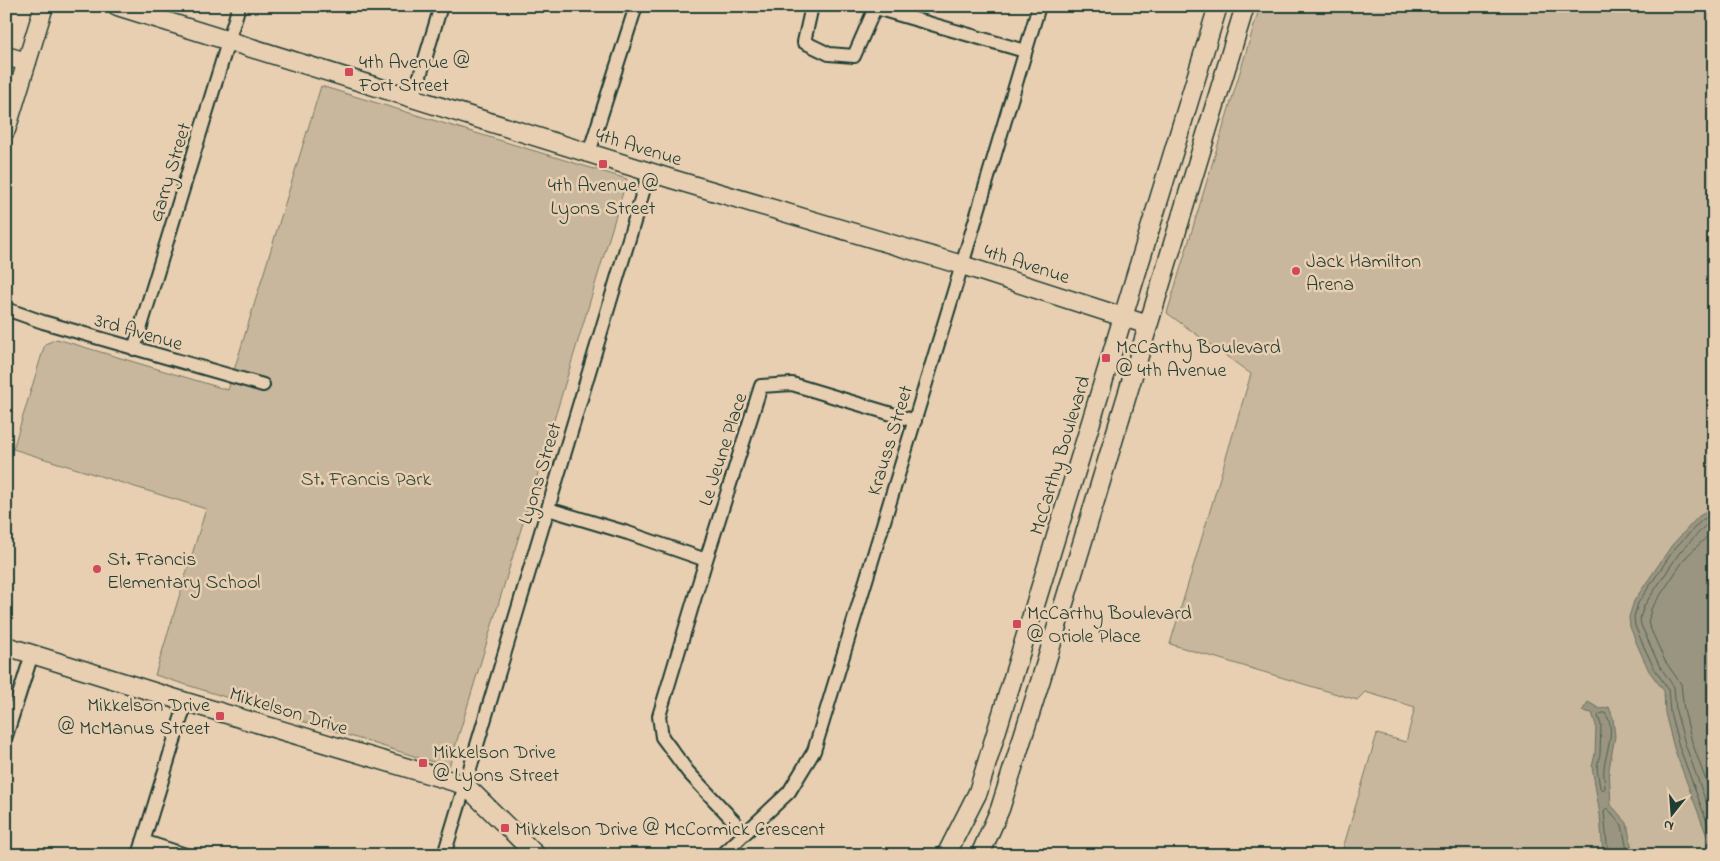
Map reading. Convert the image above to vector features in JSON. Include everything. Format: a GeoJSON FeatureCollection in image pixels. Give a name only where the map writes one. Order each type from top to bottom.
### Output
{"type":"FeatureCollection","features":[{"type":"Feature","properties":{"kind":"street"},"geometry":{"type":"LineString","coordinates":[[6,130],[44,6]]}},
{"type":"Feature","properties":{"kind":"street","name":"4th Avenue"},"geometry":{"type":"LineString","coordinates":[[117,6],[649,172],[962,265],[1148,325]]}},
{"type":"Feature","properties":{"kind":"street","name":"Garry Street"},"geometry":{"type":"LineString","coordinates":[[134,349],[239,6]]}},
{"type":"Feature","properties":{"kind":"street"},"geometry":{"type":"LineString","coordinates":[[413,99],[441,6]]}},
{"type":"Feature","properties":{"kind":"street"},"geometry":{"type":"LineString","coordinates":[[589,153],[636,6]]}},
{"type":"Feature","properties":{"kind":"street"},"geometry":{"type":"LineString","coordinates":[[812,6],[804,42],[829,54],[854,56],[872,7],[1025,51]]}},
{"type":"Feature","properties":{"kind":"street","name":"Krauss Street"},"geometry":{"type":"LineString","coordinates":[[722,855],[789,792],[814,751],[1039,6]]}},
{"type":"Feature","properties":{"kind":"street","name":"McCarthy Boulevard"},"geometry":{"type":"LineString","coordinates":[[946,855],[978,792],[1218,6]]}},
{"type":"Feature","properties":{"kind":"street"},"geometry":{"type":"LineString","coordinates":[[980,855],[1003,800],[1245,6]]}},
{"type":"Feature","properties":{"kind":"street"},"geometry":{"type":"LineString","coordinates":[[6,56],[27,62]]}},
{"type":"Feature","properties":{"kind":"street","name":"Lyons Street"},"geometry":{"type":"LineString","coordinates":[[444,855],[649,172]]}},
{"type":"Feature","properties":{"kind":"street","name":"3rd Avenue"},"geometry":{"type":"LineString","coordinates":[[6,309],[43,322],[262,385]]}},
{"type":"Feature","properties":{"kind":"street","name":"Le Jeune Place"},"geometry":{"type":"LineString","coordinates":[[745,833],[688,772],[662,737],[659,716],[761,386],[792,384],[914,421]]}},
{"type":"Feature","properties":{"kind":"street"},"geometry":{"type":"LineString","coordinates":[[548,509],[706,560]]}},
{"type":"Feature","properties":{"kind":"street","name":"Mikkelson Drive"},"geometry":{"type":"LineString","coordinates":[[6,646],[465,785],[536,855]]}},
{"type":"Feature","properties":{"kind":"street"},"geometry":{"type":"LineString","coordinates":[[6,736],[32,654]]}},
{"type":"Feature","properties":{"kind":"street"},"geometry":{"type":"LineString","coordinates":[[139,855],[186,702]]}},
{"type":"Feature","properties":{"kind":"street"},"geometry":{"type":"LineString","coordinates":[[143,841],[186,855]]}},
{"type":"Feature","properties":{"kind":"green space"},"geometry":{"type":"Polygon","coordinates":[[[1260,6],[1714,6],[1714,855],[1341,855],[1377,734],[1406,742],[1415,707],[1365,692],[1357,700],[1170,644],[1251,374],[1167,313],[1260,6]]]}},
{"type":"Feature","properties":{"kind":"green space","name":"St. Francis Park"},"geometry":{"type":"Polygon","coordinates":[[[321,86],[627,179],[449,767],[155,675],[206,509],[13,449],[45,344],[57,339],[228,390],[321,86]]]}},
{"type":"Feature","properties":{"kind":"water"},"geometry":{"type":"Polygon","coordinates":[[[1714,508],[1714,855],[1674,748],[1665,713],[1664,691],[1649,671],[1630,627],[1629,617],[1634,601],[1672,545],[1699,516],[1714,508]]]}},
{"type":"Feature","properties":{"kind":"water"},"geometry":{"type":"Polygon","coordinates":[[[1588,702],[1600,709],[1609,707],[1613,718],[1615,736],[1609,769],[1611,805],[1627,823],[1633,855],[1603,855],[1600,815],[1592,767],[1595,754],[1596,725],[1592,713],[1582,711],[1588,702]]]}},
{"type":"Feature","properties":{"kind":"place","name":"4th Avenue @ Fort Street"},"geometry":{"type":"Point","coordinates":[349,72]}},
{"type":"Feature","properties":{"kind":"place","name":"4th Avenue @ Lyons Street"},"geometry":{"type":"Point","coordinates":[603,164]}},
{"type":"Feature","properties":{"kind":"place","name":"Jack Hamilton Arena"},"geometry":{"type":"Point","coordinates":[1296,271]}},
{"type":"Feature","properties":{"kind":"place","name":"McCarthy Boulevard @ 4th Avenue"},"geometry":{"type":"Point","coordinates":[1106,358]}},
{"type":"Feature","properties":{"kind":"place","name":"St. Francis Elementary School"},"geometry":{"type":"Point","coordinates":[97,569]}},
{"type":"Feature","properties":{"kind":"place","name":"McCarthy Boulevard @ Oriole Place"},"geometry":{"type":"Point","coordinates":[1017,624]}},
{"type":"Feature","properties":{"kind":"place","name":"Mikkelson Drive @ McManus Street"},"geometry":{"type":"Point","coordinates":[220,716]}},
{"type":"Feature","properties":{"kind":"place","name":"Mikkelson Drive @ Lyons Street"},"geometry":{"type":"Point","coordinates":[423,763]}},
{"type":"Feature","properties":{"kind":"place","name":"Mikkelson Drive @ McCormick Crescent"},"geometry":{"type":"Point","coordinates":[505,828]}}]}
